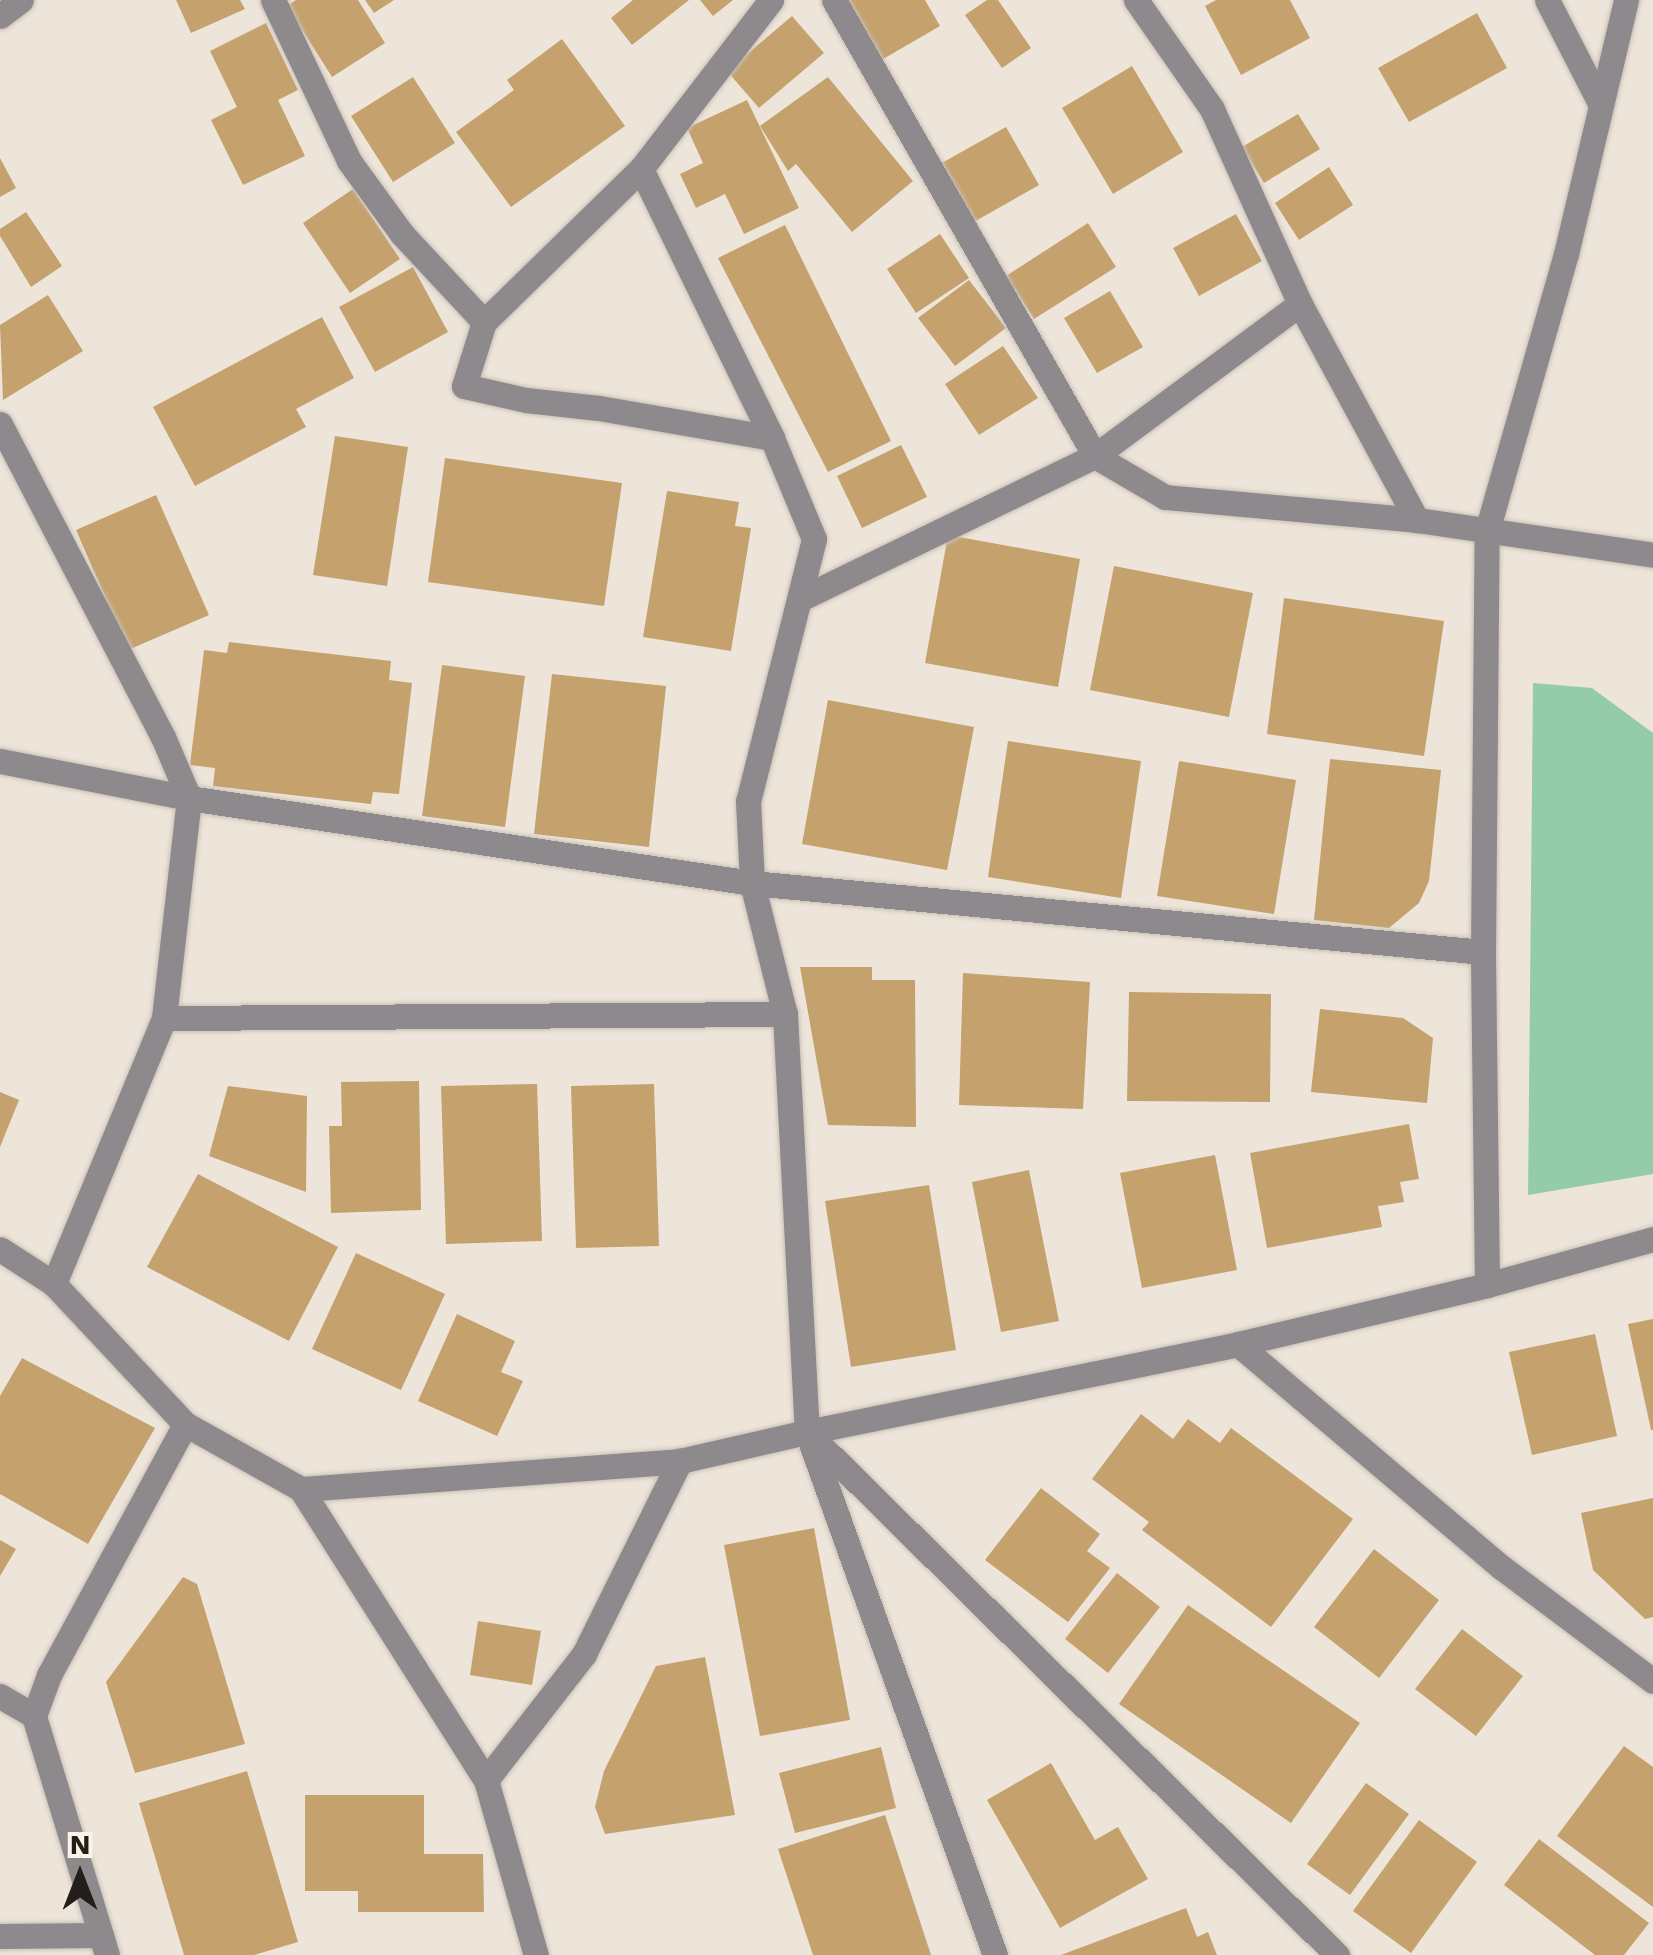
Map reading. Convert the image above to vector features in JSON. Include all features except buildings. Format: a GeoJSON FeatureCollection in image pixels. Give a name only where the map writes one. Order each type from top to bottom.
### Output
{"type":"FeatureCollection","features":[{"type":"Feature","properties":{"kind":"street"},"geometry":{"type":"LineString","coordinates":[[0,16],[21,0]]}},
{"type":"Feature","properties":{"kind":"street"},"geometry":{"type":"LineString","coordinates":[[273,0],[349,160],[402,234],[484,322]]}},
{"type":"Feature","properties":{"kind":"street"},"geometry":{"type":"LineString","coordinates":[[770,0],[641,169],[484,322],[464,386],[526,400],[599,408],[772,438]]}},
{"type":"Feature","properties":{"kind":"street"},"geometry":{"type":"LineString","coordinates":[[834,0],[1094,456],[1165,497],[1417,520],[1653,555]]}},
{"type":"Feature","properties":{"kind":"street"},"geometry":{"type":"LineString","coordinates":[[1136,0],[1212,109],[1300,304],[1417,520]]}},
{"type":"Feature","properties":{"kind":"street"},"geometry":{"type":"LineString","coordinates":[[1546,0],[1600,106]]}},
{"type":"Feature","properties":{"kind":"street"},"geometry":{"type":"LineString","coordinates":[[1487,1285],[1483,952],[1487,530],[1566,254],[1626,0]]}},
{"type":"Feature","properties":{"kind":"street"},"geometry":{"type":"LineString","coordinates":[[641,169],[772,438],[814,540],[748,800],[752,883],[785,1014],[807,1432],[995,1955]]}},
{"type":"Feature","properties":{"kind":"street"},"geometry":{"type":"LineString","coordinates":[[802,598],[1094,456],[1300,304]]}},
{"type":"Feature","properties":{"kind":"street"},"geometry":{"type":"LineString","coordinates":[[0,424],[163,736],[189,798],[164,1018],[54,1284]]}},
{"type":"Feature","properties":{"kind":"street"},"geometry":{"type":"LineString","coordinates":[[0,761],[189,798],[752,883],[1483,952]]}},
{"type":"Feature","properties":{"kind":"street"},"geometry":{"type":"LineString","coordinates":[[164,1018],[785,1014]]}},
{"type":"Feature","properties":{"kind":"street"},"geometry":{"type":"LineString","coordinates":[[301,1489],[680,1460],[1238,1344],[1487,1285],[1653,1240]]}},
{"type":"Feature","properties":{"kind":"street"},"geometry":{"type":"LineString","coordinates":[[0,1249],[54,1284],[186,1424],[301,1489],[486,1780],[536,1955]]}},
{"type":"Feature","properties":{"kind":"street"},"geometry":{"type":"LineString","coordinates":[[1238,1344],[1501,1567],[1653,1680]]}},
{"type":"Feature","properties":{"kind":"street"},"geometry":{"type":"LineString","coordinates":[[0,1936],[104,1945],[34,1716],[49,1675],[186,1424]]}},
{"type":"Feature","properties":{"kind":"street"},"geometry":{"type":"LineString","coordinates":[[807,1432],[1336,1955]]}},
{"type":"Feature","properties":{"kind":"street"},"geometry":{"type":"LineString","coordinates":[[486,1780],[584,1654],[680,1460]]}},
{"type":"Feature","properties":{"kind":"street"},"geometry":{"type":"LineString","coordinates":[[0,1696],[34,1716]]}},
{"type":"Feature","properties":{"kind":"green space"},"geometry":{"type":"Polygon","coordinates":[[[1533,683],[1592,688],[1653,733],[1653,1174],[1528,1195],[1533,683]]]}}]}
